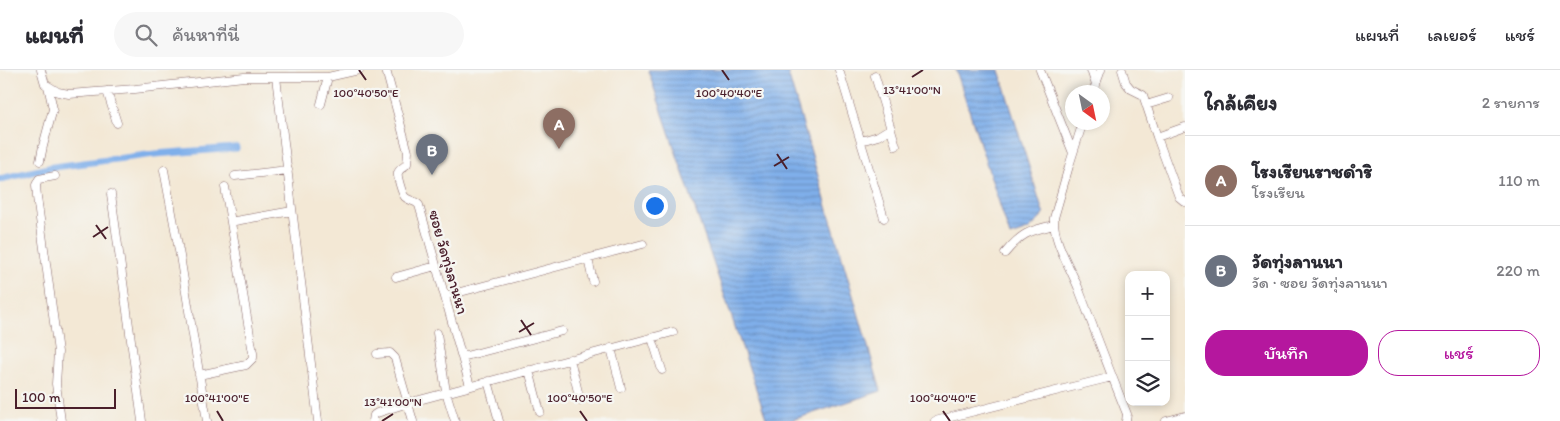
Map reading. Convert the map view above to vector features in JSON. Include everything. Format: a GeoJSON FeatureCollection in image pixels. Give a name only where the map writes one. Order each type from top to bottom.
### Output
{"type":"FeatureCollection","features":[{"type":"Feature","properties":{"kind":"street"},"geometry":{"type":"LineString","coordinates":[[41,70],[43,80],[48,86],[58,92],[69,94],[244,73],[328,78],[359,70]]}},
{"type":"Feature","properties":{"kind":"street","name":"ซอย วัดทุ่งลานนา"},"geometry":{"type":"LineString","coordinates":[[386,70],[408,152],[407,164],[400,169],[398,174],[402,191],[406,198],[419,205],[470,386]]}},
{"type":"Feature","properties":{"kind":"street"},"geometry":{"type":"LineString","coordinates":[[839,70],[884,218]]}},
{"type":"Feature","properties":{"kind":"street"},"geometry":{"type":"LineString","coordinates":[[1040,70],[1073,153]]}},
{"type":"Feature","properties":{"kind":"street"},"geometry":{"type":"LineString","coordinates":[[1091,70],[1094,85]]}},
{"type":"Feature","properties":{"kind":"street"},"geometry":{"type":"LineString","coordinates":[[1096,85],[1101,70]]}},
{"type":"Feature","properties":{"kind":"street"},"geometry":{"type":"LineString","coordinates":[[1122,70],[1126,84],[1143,95],[1179,197],[1185,202]]}},
{"type":"Feature","properties":{"kind":"street"},"geometry":{"type":"LineString","coordinates":[[276,76],[318,421]]}},
{"type":"Feature","properties":{"kind":"street"},"geometry":{"type":"LineString","coordinates":[[875,76],[896,146]]}},
{"type":"Feature","properties":{"kind":"street"},"geometry":{"type":"LineString","coordinates":[[321,104],[328,78]]}},
{"type":"Feature","properties":{"kind":"street"},"geometry":{"type":"LineString","coordinates":[[40,161],[42,146],[53,109],[48,86]]}},
{"type":"Feature","properties":{"kind":"street"},"geometry":{"type":"LineString","coordinates":[[107,90],[117,123]]}},
{"type":"Feature","properties":{"kind":"street"},"geometry":{"type":"LineString","coordinates":[[1146,105],[1169,98]]}},
{"type":"Feature","properties":{"kind":"street"},"geometry":{"type":"LineString","coordinates":[[1157,137],[1185,126]]}},
{"type":"Feature","properties":{"kind":"street"},"geometry":{"type":"LineString","coordinates":[[861,141],[878,136],[891,128]]}},
{"type":"Feature","properties":{"kind":"street"},"geometry":{"type":"LineString","coordinates":[[1080,130],[1054,218],[1054,225],[1059,243],[1078,286],[1127,414],[1126,421]]}},
{"type":"Feature","properties":{"kind":"street"},"geometry":{"type":"LineString","coordinates":[[164,170],[207,421]]}},
{"type":"Feature","properties":{"kind":"street"},"geometry":{"type":"LineString","coordinates":[[235,176],[288,170]]}},
{"type":"Feature","properties":{"kind":"street"},"geometry":{"type":"LineString","coordinates":[[55,176],[40,179],[36,185],[36,191],[58,352],[56,384],[61,421]]}},
{"type":"Feature","properties":{"kind":"street"},"geometry":{"type":"LineString","coordinates":[[199,374],[246,365],[253,358],[225,187]]}},
{"type":"Feature","properties":{"kind":"street"},"geometry":{"type":"LineString","coordinates":[[111,194],[142,421]]}},
{"type":"Feature","properties":{"kind":"street"},"geometry":{"type":"LineString","coordinates":[[235,221],[292,211]]}},
{"type":"Feature","properties":{"kind":"street"},"geometry":{"type":"LineString","coordinates":[[1005,253],[1018,238],[1025,234],[1054,225]]}},
{"type":"Feature","properties":{"kind":"street"},"geometry":{"type":"LineString","coordinates":[[445,296],[643,244]]}},
{"type":"Feature","properties":{"kind":"street"},"geometry":{"type":"LineString","coordinates":[[588,259],[593,281]]}},
{"type":"Feature","properties":{"kind":"street"},"geometry":{"type":"LineString","coordinates":[[396,277],[436,266]]}},
{"type":"Feature","properties":{"kind":"street"},"geometry":{"type":"LineString","coordinates":[[462,357],[562,331]]}},
{"type":"Feature","properties":{"kind":"street"},"geometry":{"type":"LineString","coordinates":[[437,332],[446,392],[455,421]]}},
{"type":"Feature","properties":{"kind":"street"},"geometry":{"type":"LineString","coordinates":[[373,421],[374,414],[408,403],[673,332]]}},
{"type":"Feature","properties":{"kind":"street"},"geometry":{"type":"LineString","coordinates":[[652,338],[662,370]]}},
{"type":"Feature","properties":{"kind":"street"},"geometry":{"type":"LineString","coordinates":[[611,348],[621,388]]}},
{"type":"Feature","properties":{"kind":"street"},"geometry":{"type":"LineString","coordinates":[[377,354],[390,353],[395,358],[413,421]]}},
{"type":"Feature","properties":{"kind":"street"},"geometry":{"type":"LineString","coordinates":[[570,359],[580,400]]}},
{"type":"Feature","properties":{"kind":"street"},"geometry":{"type":"LineString","coordinates":[[529,370],[540,412]]}},
{"type":"Feature","properties":{"kind":"street"},"geometry":{"type":"LineString","coordinates":[[935,421],[1112,377]]}},
{"type":"Feature","properties":{"kind":"street"},"geometry":{"type":"LineString","coordinates":[[488,381],[499,421]]}},
{"type":"Feature","properties":{"kind":"street"},"geometry":{"type":"LineString","coordinates":[[1166,421],[1185,416]]}},
{"type":"Feature","properties":{"kind":"water"},"geometry":{"type":"Polygon","coordinates":[[[648,70],[787,70],[881,391],[789,421],[767,421],[648,70]]]}},
{"type":"Feature","properties":{"kind":"water"},"geometry":{"type":"Polygon","coordinates":[[[956,70],[999,70],[1044,215],[1028,230],[1010,236],[956,70]]]}},
{"type":"Feature","properties":{"kind":"waterway"},"geometry":{"type":"LineString","coordinates":[[0,179],[53,167],[155,154],[236,148]]}},
{"type":"Feature","properties":{"kind":"place","name":"โรงเรียนราชดำริ"},"geometry":{"type":"Point","coordinates":[559,149]}},
{"type":"Feature","properties":{"kind":"place","name":"วัดทุ่งลานนา"},"geometry":{"type":"Point","coordinates":[432,175]}}]}
